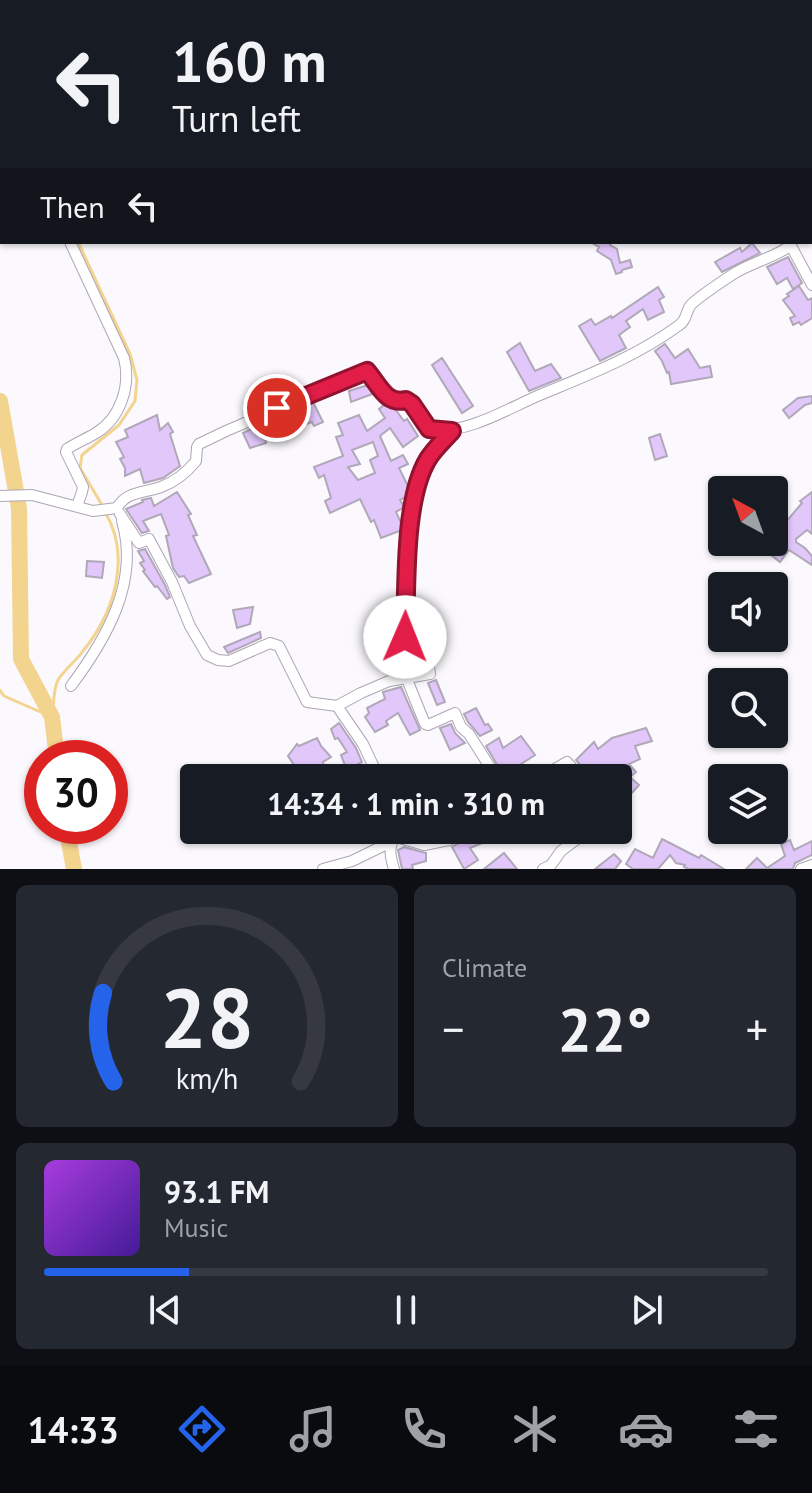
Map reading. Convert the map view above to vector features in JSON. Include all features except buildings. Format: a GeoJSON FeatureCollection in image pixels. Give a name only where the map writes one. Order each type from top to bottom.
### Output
{"type":"FeatureCollection","features":[{"type":"Feature","properties":{"kind":"street"},"geometry":{"type":"LineString","coordinates":[[71,244],[124,358],[127,376],[124,395],[114,415],[96,433],[70,446],[66,452],[83,489],[77,506]]}},
{"type":"Feature","properties":{"kind":"street"},"geometry":{"type":"LineString","coordinates":[[116,510],[125,497],[159,488],[184,474],[196,461],[199,444],[366,371],[391,400],[406,400],[412,404],[429,429],[452,431],[613,365],[644,349],[681,324],[693,302],[749,265],[772,257],[790,244],[812,285]]}},
{"type":"Feature","properties":{"kind":"street"},"geometry":{"type":"LineString","coordinates":[[116,510],[139,543],[149,539],[207,655],[229,661],[275,643],[307,702],[337,706],[389,681],[431,672],[427,661],[411,649],[405,637],[412,511],[429,457],[452,431]]}},
{"type":"Feature","properties":{"kind":"street"},"geometry":{"type":"LineString","coordinates":[[0,496],[32,495],[95,511],[116,510]]}},
{"type":"Feature","properties":{"kind":"street"},"geometry":{"type":"LineString","coordinates":[[71,686],[95,654],[117,609],[125,581],[125,530],[116,510]]}},
{"type":"Feature","properties":{"kind":"street"},"geometry":{"type":"LineString","coordinates":[[406,677],[425,724],[455,713],[461,727],[488,764]]}},
{"type":"Feature","properties":{"kind":"street"},"geometry":{"type":"LineString","coordinates":[[337,706],[372,764]]}},
{"type":"Feature","properties":{"kind":"street"},"geometry":{"type":"LineString","coordinates":[[323,869],[352,861],[381,844]]}},
{"type":"Feature","properties":{"kind":"street"},"geometry":{"type":"LineString","coordinates":[[392,844],[394,869]]}},
{"type":"Feature","properties":{"kind":"street"},"geometry":{"type":"LineString","coordinates":[[543,869],[554,863],[561,851],[570,844]]}},
{"type":"Feature","properties":{"kind":"street"},"geometry":{"type":"LineString","coordinates":[[801,869],[812,865]]}},
{"type":"Feature","properties":{"kind":"waterway"},"geometry":{"type":"LineString","coordinates":[[79,244],[130,354],[137,380],[135,401],[119,425],[82,455],[80,468],[102,505]]}},
{"type":"Feature","properties":{"kind":"waterway"},"geometry":{"type":"LineString","coordinates":[[0,401],[19,508],[21,659],[52,717],[55,740]]}},
{"type":"Feature","properties":{"kind":"waterway"},"geometry":{"type":"LineString","coordinates":[[0,690],[4,696],[52,717],[58,680],[94,636],[111,602],[116,584],[117,547],[105,512]]}},
{"type":"Feature","properties":{"kind":"waterway"},"geometry":{"type":"LineString","coordinates":[[69,844],[74,869]]}},
{"type":"Feature","properties":{"kind":"route"},"geometry":{"type":"LineString","coordinates":[[277,408],[367,371],[391,400],[406,400],[412,404],[429,429],[452,431],[429,457],[412,511],[405,637]]}}]}
